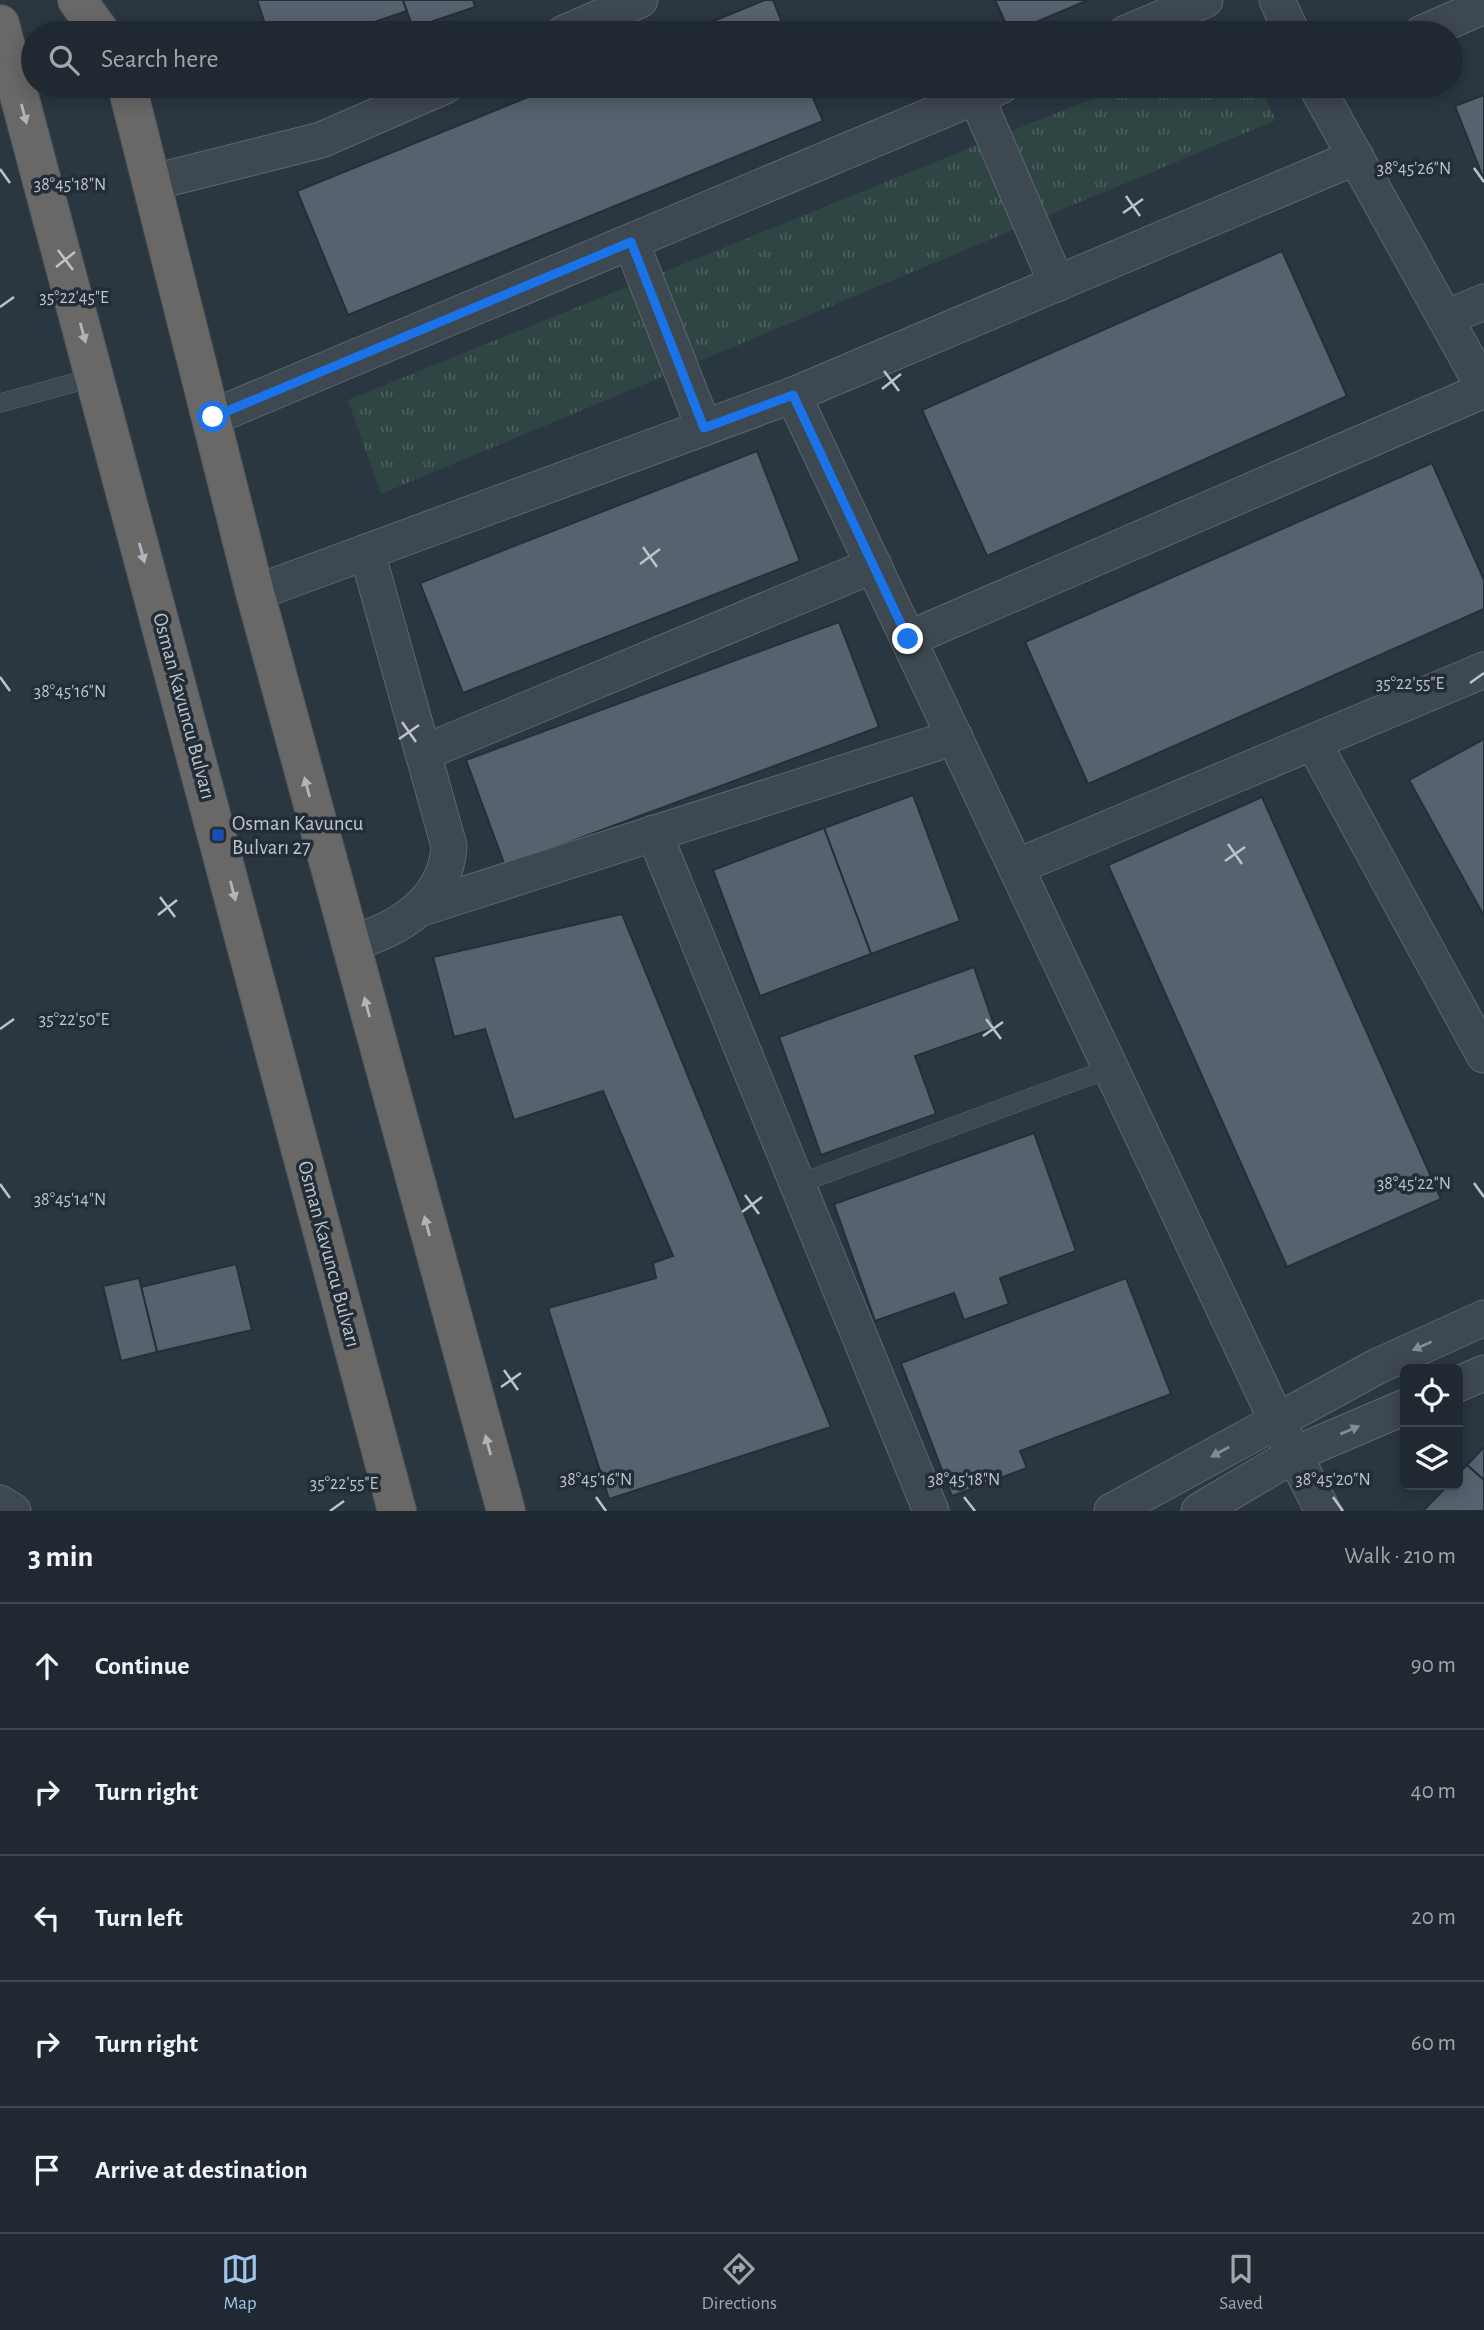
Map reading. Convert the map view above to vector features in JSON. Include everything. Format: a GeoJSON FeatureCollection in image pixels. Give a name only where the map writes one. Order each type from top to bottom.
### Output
{"type":"FeatureCollection","features":[{"type":"Feature","properties":{"kind":"highway"},"geometry":{"type":"LineString","coordinates":[[77,0],[92,21]]}},
{"type":"Feature","properties":{"kind":"highway"},"geometry":{"type":"LineString","coordinates":[[104,0],[110,21]]}},
{"type":"Feature","properties":{"kind":"highway","name":"Osman Kavuncu Bulvarı"},"geometry":{"type":"LineString","coordinates":[[0,24],[397,1511]]}},
{"type":"Feature","properties":{"kind":"highway"},"geometry":{"type":"LineString","coordinates":[[130,98],[154,182],[255,593],[506,1511]]}},
{"type":"Feature","properties":{"kind":"street"},"geometry":{"type":"LineString","coordinates":[[579,21],[593,10],[640,0]]}},
{"type":"Feature","properties":{"kind":"street"},"geometry":{"type":"LineString","coordinates":[[1155,21],[1205,0]]}},
{"type":"Feature","properties":{"kind":"street"},"geometry":{"type":"LineString","coordinates":[[1276,0],[1286,21]]}},
{"type":"Feature","properties":{"kind":"street"},"geometry":{"type":"LineString","coordinates":[[1450,21],[1484,6]]}},
{"type":"Feature","properties":{"kind":"street"},"geometry":{"type":"LineString","coordinates":[[154,182],[321,140],[417,98]]}},
{"type":"Feature","properties":{"kind":"street"},"geometry":{"type":"LineString","coordinates":[[213,417],[971,98]]}},
{"type":"Feature","properties":{"kind":"street"},"geometry":{"type":"LineString","coordinates":[[991,98],[1057,284]]}},
{"type":"Feature","properties":{"kind":"street"},"geometry":{"type":"LineString","coordinates":[[908,639],[1484,389],[1323,98]]}},
{"type":"Feature","properties":{"kind":"street"},"geometry":{"type":"LineString","coordinates":[[255,593],[793,395],[1356,158]]}},
{"type":"Feature","properties":{"kind":"street"},"geometry":{"type":"LineString","coordinates":[[631,242],[704,428]]}},
{"type":"Feature","properties":{"kind":"street"},"geometry":{"type":"LineString","coordinates":[[1445,318],[1484,302]]}},
{"type":"Feature","properties":{"kind":"street"},"geometry":{"type":"LineString","coordinates":[[793,395],[1277,1421],[1323,1511]]}},
{"type":"Feature","properties":{"kind":"street"},"geometry":{"type":"LineString","coordinates":[[367,552],[449,846],[442,879],[419,909]]}},
{"type":"Feature","properties":{"kind":"street"},"geometry":{"type":"LineString","coordinates":[[423,753],[874,565]]}},
{"type":"Feature","properties":{"kind":"street"},"geometry":{"type":"LineString","coordinates":[[1016,867],[1484,670]]}},
{"type":"Feature","properties":{"kind":"street"},"geometry":{"type":"LineString","coordinates":[[349,943],[387,931],[419,909],[955,737]]}},
{"type":"Feature","properties":{"kind":"street"},"geometry":{"type":"LineString","coordinates":[[1313,742],[1484,1055]]}},
{"type":"Feature","properties":{"kind":"street"},"geometry":{"type":"LineString","coordinates":[[654,833],[931,1511]]}},
{"type":"Feature","properties":{"kind":"street"},"geometry":{"type":"LineString","coordinates":[[1112,1511],[1378,1366],[1484,1318]]}},
{"type":"Feature","properties":{"kind":"street"},"geometry":{"type":"LineString","coordinates":[[1463,1382],[1484,1373]]}},
{"type":"Feature","properties":{"kind":"street"},"geometry":{"type":"LineString","coordinates":[[1199,1511],[1295,1454],[1400,1409]]}},
{"type":"Feature","properties":{"kind":"street"},"geometry":{"type":"LineString","coordinates":[[0,1503],[13,1511]]}},
{"type":"Feature","properties":{"kind":"lane"},"geometry":{"type":"LineString","coordinates":[[0,403],[95,377]]}},
{"type":"Feature","properties":{"kind":"lane"},"geometry":{"type":"LineString","coordinates":[[798,1184],[1111,1068]]}},
{"type":"Feature","properties":{"kind":"green space"},"geometry":{"type":"Polygon","coordinates":[[[1093,98],[1266,98],[1276,120],[381,494],[348,400],[1093,98]]]}},
{"type":"Feature","properties":{"kind":"building"},"geometry":{"type":"Polygon","coordinates":[[[257,0],[403,0],[407,11],[377,21],[264,21],[257,0]]]}},
{"type":"Feature","properties":{"kind":"building"},"geometry":{"type":"Polygon","coordinates":[[[403,0],[473,0],[475,7],[434,21],[410,21],[403,0]]]}},
{"type":"Feature","properties":{"kind":"building"},"geometry":{"type":"Polygon","coordinates":[[[765,0],[773,0],[781,21],[713,21],[765,0]]]}},
{"type":"Feature","properties":{"kind":"building"},"geometry":{"type":"Polygon","coordinates":[[[995,0],[1088,0],[1038,21],[1005,21],[995,0]]]}},
{"type":"Feature","properties":{"kind":"building"},"geometry":{"type":"Polygon","coordinates":[[[1484,95],[1484,180],[1455,106],[1484,95]]]}},
{"type":"Feature","properties":{"kind":"building"},"geometry":{"type":"Polygon","coordinates":[[[526,98],[813,98],[823,121],[348,315],[297,191],[526,98]]]}},
{"type":"Feature","properties":{"kind":"building"},"geometry":{"type":"Polygon","coordinates":[[[1282,251],[1347,396],[987,556],[922,410],[1282,251]]]}},
{"type":"Feature","properties":{"kind":"building"},"geometry":{"type":"Polygon","coordinates":[[[757,451],[800,561],[463,693],[420,583],[757,451]]]}},
{"type":"Feature","properties":{"kind":"building"},"geometry":{"type":"Polygon","coordinates":[[[1432,463],[1484,580],[1484,609],[1088,784],[1025,642],[1432,463]]]}},
{"type":"Feature","properties":{"kind":"building"},"geometry":{"type":"Polygon","coordinates":[[[839,622],[879,727],[505,866],[466,760],[839,622]]]}},
{"type":"Feature","properties":{"kind":"building"},"geometry":{"type":"Polygon","coordinates":[[[1484,739],[1484,916],[1409,780],[1484,739]]]}},
{"type":"Feature","properties":{"kind":"building"},"geometry":{"type":"Polygon","coordinates":[[[913,795],[960,921],[871,954],[824,828],[913,795]]]}},
{"type":"Feature","properties":{"kind":"building"},"geometry":{"type":"Polygon","coordinates":[[[1262,797],[1441,1199],[1287,1267],[1108,865],[1262,797]]]}},
{"type":"Feature","properties":{"kind":"building"},"geometry":{"type":"Polygon","coordinates":[[[824,828],[871,954],[760,996],[713,870],[824,828]]]}},
{"type":"Feature","properties":{"kind":"building"},"geometry":{"type":"Polygon","coordinates":[[[622,914],[831,1427],[609,1499],[548,1308],[656,1278],[653,1263],[673,1256],[603,1091],[514,1120],[485,1029],[454,1037],[433,957],[622,914]]]}},
{"type":"Feature","properties":{"kind":"building"},"geometry":{"type":"Polygon","coordinates":[[[974,967],[995,1028],[915,1056],[936,1114],[821,1155],[779,1037],[974,967]]]}},
{"type":"Feature","properties":{"kind":"building"},"geometry":{"type":"Polygon","coordinates":[[[1034,1133],[1076,1251],[1000,1278],[1009,1304],[964,1320],[954,1293],[875,1321],[834,1204],[1034,1133]]]}},
{"type":"Feature","properties":{"kind":"building"},"geometry":{"type":"Polygon","coordinates":[[[236,1264],[252,1330],[157,1352],[141,1287],[236,1264]]]}},
{"type":"Feature","properties":{"kind":"building"},"geometry":{"type":"Polygon","coordinates":[[[139,1278],[157,1352],[121,1361],[103,1286],[139,1278]]]}},
{"type":"Feature","properties":{"kind":"building"},"geometry":{"type":"Polygon","coordinates":[[[1126,1278],[1171,1394],[1020,1451],[1027,1468],[952,1496],[901,1363],[1126,1278]]]}},
{"type":"Feature","properties":{"kind":"building"},"geometry":{"type":"Polygon","coordinates":[[[1484,1447],[1484,1480],[1467,1465],[1484,1447]]]}},
{"type":"Feature","properties":{"kind":"building"},"geometry":{"type":"Polygon","coordinates":[[[1467,1465],[1484,1480],[1484,1511],[1423,1511],[1443,1490],[1463,1490],[1463,1469],[1467,1465]]]}},
{"type":"Feature","properties":{"kind":"place","name":"Osman Kavuncu Bulvarı 27"},"geometry":{"type":"Point","coordinates":[218,835]}},
{"type":"Feature","properties":{"kind":"route"},"geometry":{"type":"LineString","coordinates":[[213,417],[631,242],[704,428],[793,395],[908,639]]}}]}
